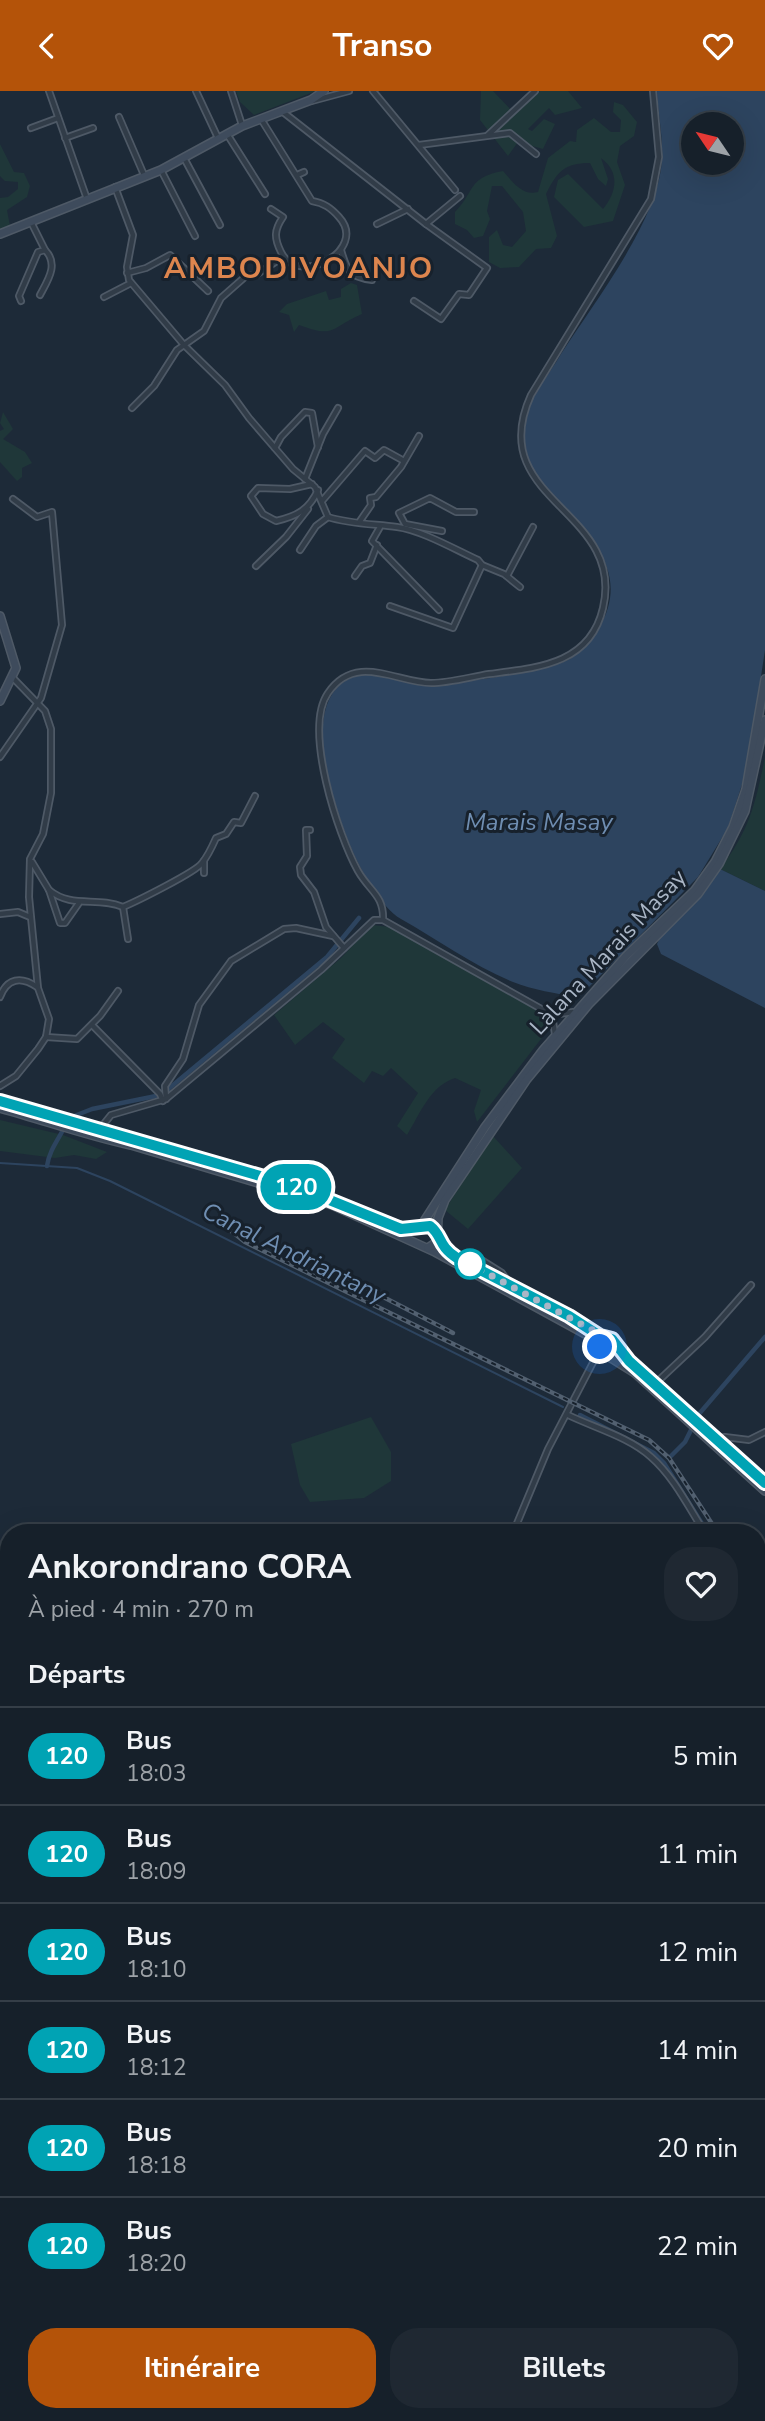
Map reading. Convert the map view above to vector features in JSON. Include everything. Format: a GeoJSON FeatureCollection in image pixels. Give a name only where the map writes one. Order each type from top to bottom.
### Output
{"type":"FeatureCollection","features":[{"type":"Feature","properties":{"kind":"main road"},"geometry":{"type":"LineString","coordinates":[[0,234],[161,170],[242,126],[311,100],[324,91]]}},
{"type":"Feature","properties":{"kind":"main road"},"geometry":{"type":"LineString","coordinates":[[0,616],[15,658],[13,678],[0,701]]}},
{"type":"Feature","properties":{"kind":"main road","name":"Làlana Marais Masay"},"geometry":{"type":"LineString","coordinates":[[420,1227],[485,1127],[573,1012],[672,918],[705,876],[733,827],[746,789],[765,679]]}},
{"type":"Feature","properties":{"kind":"main road","name":"Làlana Marais Masay"},"geometry":{"type":"LineString","coordinates":[[437,1235],[439,1213],[456,1181],[527,1079],[589,1004],[709,880],[738,829],[752,790],[765,720]]}},
{"type":"Feature","properties":{"kind":"main road"},"geometry":{"type":"LineString","coordinates":[[0,1101],[321,1201],[428,1248],[586,1333],[609,1356],[635,1373],[717,1439],[765,1483]]}},
{"type":"Feature","properties":{"kind":"main road"},"geometry":{"type":"LineString","coordinates":[[0,1108],[61,1122]]}},
{"type":"Feature","properties":{"kind":"main road"},"geometry":{"type":"LineString","coordinates":[[107,1136],[302,1188],[401,1229],[430,1226],[443,1248],[463,1261],[614,1340],[618,1347],[765,1491]]}},
{"type":"Feature","properties":{"kind":"main road"},"geometry":{"type":"LineString","coordinates":[[416,1244],[414,1236],[420,1227]]}},
{"type":"Feature","properties":{"kind":"main road"},"geometry":{"type":"LineString","coordinates":[[428,1248],[437,1235]]}},
{"type":"Feature","properties":{"kind":"main road"},"geometry":{"type":"LineString","coordinates":[[600,1347],[607,1338]]}},
{"type":"Feature","properties":{"kind":"main road"},"geometry":{"type":"LineString","coordinates":[[609,1356],[618,1347]]}},
{"type":"Feature","properties":{"kind":"street"},"geometry":{"type":"LineString","coordinates":[[49,91],[87,199]]}},
{"type":"Feature","properties":{"kind":"street"},"geometry":{"type":"LineString","coordinates":[[196,91],[218,138]]}},
{"type":"Feature","properties":{"kind":"street"},"geometry":{"type":"LineString","coordinates":[[231,91],[242,126]]}},
{"type":"Feature","properties":{"kind":"street"},"geometry":{"type":"LineString","coordinates":[[311,100],[349,91]]}},
{"type":"Feature","properties":{"kind":"street"},"geometry":{"type":"LineString","coordinates":[[373,91],[455,190]]}},
{"type":"Feature","properties":{"kind":"street"},"geometry":{"type":"LineString","coordinates":[[488,136],[535,91]]}},
{"type":"Feature","properties":{"kind":"street"},"geometry":{"type":"LineString","coordinates":[[383,920],[384,905],[356,868],[335,812],[320,758],[321,709],[327,693],[340,680],[358,673],[392,673],[429,683],[550,665],[576,650],[600,618],[605,594],[602,562],[585,532],[549,495],[527,466],[519,432],[521,417],[531,394],[651,199],[659,157],[653,91]]}},
{"type":"Feature","properties":{"kind":"street"},"geometry":{"type":"LineString","coordinates":[[282,111],[426,224],[487,268],[469,295],[459,294],[441,319],[414,301]]}},
{"type":"Feature","properties":{"kind":"street"},"geometry":{"type":"LineString","coordinates":[[119,117],[145,175]]}},
{"type":"Feature","properties":{"kind":"street"},"geometry":{"type":"LineString","coordinates":[[31,128],[58,118]]}},
{"type":"Feature","properties":{"kind":"street"},"geometry":{"type":"LineString","coordinates":[[132,408],[154,386],[170,359],[204,331],[221,298],[246,276],[263,272],[275,260],[283,257],[305,267],[326,262],[341,250],[347,236],[344,222],[323,202],[312,201],[261,119]]}},
{"type":"Feature","properties":{"kind":"street"},"geometry":{"type":"LineString","coordinates":[[65,138],[93,128]]}},
{"type":"Feature","properties":{"kind":"street"},"geometry":{"type":"LineString","coordinates":[[418,145],[510,133],[536,154]]}},
{"type":"Feature","properties":{"kind":"street"},"geometry":{"type":"LineString","coordinates":[[227,134],[265,194]]}},
{"type":"Feature","properties":{"kind":"street"},"geometry":{"type":"LineString","coordinates":[[184,158],[220,225]]}},
{"type":"Feature","properties":{"kind":"street"},"geometry":{"type":"LineString","coordinates":[[161,170],[194,236]]}},
{"type":"Feature","properties":{"kind":"street"},"geometry":{"type":"LineString","coordinates":[[297,175],[303,172]]}},
{"type":"Feature","properties":{"kind":"street"},"geometry":{"type":"LineString","coordinates":[[115,187],[133,235],[127,273],[131,282],[184,345],[207,365],[275,448],[318,490],[328,517]]}},
{"type":"Feature","properties":{"kind":"street"},"geometry":{"type":"LineString","coordinates":[[426,224],[460,196]]}},
{"type":"Feature","properties":{"kind":"street"},"geometry":{"type":"LineString","coordinates":[[271,209],[283,217],[275,230],[283,257]]}},
{"type":"Feature","properties":{"kind":"street"},"geometry":{"type":"LineString","coordinates":[[377,225],[408,209]]}},
{"type":"Feature","properties":{"kind":"street"},"geometry":{"type":"LineString","coordinates":[[31,222],[45,250],[51,255],[52,267],[40,295]]}},
{"type":"Feature","properties":{"kind":"street"},"geometry":{"type":"LineString","coordinates":[[21,301],[19,296],[38,252],[45,250]]}},
{"type":"Feature","properties":{"kind":"street"},"geometry":{"type":"LineString","coordinates":[[341,250],[348,273],[354,278],[372,280]]}},
{"type":"Feature","properties":{"kind":"street"},"geometry":{"type":"LineString","coordinates":[[127,273],[146,268],[170,255],[208,291]]}},
{"type":"Feature","properties":{"kind":"street"},"geometry":{"type":"LineString","coordinates":[[104,297],[131,282]]}},
{"type":"Feature","properties":{"kind":"street"},"geometry":{"type":"LineString","coordinates":[[305,479],[338,408]]}},
{"type":"Feature","properties":{"kind":"street"},"geometry":{"type":"LineString","coordinates":[[275,448],[281,437],[305,412],[312,413],[318,447]]}},
{"type":"Feature","properties":{"kind":"street"},"geometry":{"type":"LineString","coordinates":[[360,521],[371,505],[370,498],[376,497],[404,461],[419,436]]}},
{"type":"Feature","properties":{"kind":"street"},"geometry":{"type":"LineString","coordinates":[[322,501],[365,451],[375,458],[384,450],[404,461]]}},
{"type":"Feature","properties":{"kind":"street"},"geometry":{"type":"LineString","coordinates":[[311,506],[293,517],[276,521],[258,509],[252,493],[258,488],[298,488],[312,484]]}},
{"type":"Feature","properties":{"kind":"street"},"geometry":{"type":"LineString","coordinates":[[256,566],[286,537],[311,506],[318,490]]}},
{"type":"Feature","properties":{"kind":"street"},"geometry":{"type":"LineString","coordinates":[[402,525],[399,513],[430,498],[456,512],[474,512]]}},
{"type":"Feature","properties":{"kind":"street"},"geometry":{"type":"LineString","coordinates":[[0,757],[37,704],[62,625],[51,512],[37,517],[13,499]]}},
{"type":"Feature","properties":{"kind":"street"},"geometry":{"type":"LineString","coordinates":[[328,517],[345,522],[360,521],[380,527],[402,525],[442,531]]}},
{"type":"Feature","properties":{"kind":"street"},"geometry":{"type":"LineString","coordinates":[[300,549],[316,526],[328,517]]}},
{"type":"Feature","properties":{"kind":"street"},"geometry":{"type":"LineString","coordinates":[[402,525],[478,560],[482,565],[507,576],[520,587]]}},
{"type":"Feature","properties":{"kind":"street"},"geometry":{"type":"LineString","coordinates":[[380,527],[372,541],[439,610]]}},
{"type":"Feature","properties":{"kind":"street"},"geometry":{"type":"LineString","coordinates":[[507,576],[533,527]]}},
{"type":"Feature","properties":{"kind":"street"},"geometry":{"type":"LineString","coordinates":[[355,576],[362,566],[370,562],[377,545]]}},
{"type":"Feature","properties":{"kind":"street"},"geometry":{"type":"LineString","coordinates":[[390,606],[453,628],[482,565]]}},
{"type":"Feature","properties":{"kind":"street"},"geometry":{"type":"LineString","coordinates":[[0,1086],[25,1066],[46,1037],[49,1019],[38,988],[30,918],[30,859],[43,834],[52,776],[50,719],[24,685],[13,678]]}},
{"type":"Feature","properties":{"kind":"street"},"geometry":{"type":"LineString","coordinates":[[123,907],[194,870],[204,860],[216,838],[223,837],[234,822],[241,823],[246,817],[255,796]]}},
{"type":"Feature","properties":{"kind":"street"},"geometry":{"type":"LineString","coordinates":[[310,830],[306,830],[307,850],[301,874],[314,892],[319,913],[343,947]]}},
{"type":"Feature","properties":{"kind":"street"},"geometry":{"type":"LineString","coordinates":[[30,859],[49,890],[60,922],[65,923],[79,903]]}},
{"type":"Feature","properties":{"kind":"street"},"geometry":{"type":"LineString","coordinates":[[204,860],[204,873]]}},
{"type":"Feature","properties":{"kind":"street"},"geometry":{"type":"LineString","coordinates":[[49,890],[66,901],[79,903],[107,900],[123,907]]}},
{"type":"Feature","properties":{"kind":"street"},"geometry":{"type":"LineString","coordinates":[[123,907],[128,939]]}},
{"type":"Feature","properties":{"kind":"street"},"geometry":{"type":"LineString","coordinates":[[0,915],[18,912],[30,918]]}},
{"type":"Feature","properties":{"kind":"street"},"geometry":{"type":"LineString","coordinates":[[107,1136],[111,1115],[163,1098],[374,920],[383,920],[552,1014],[573,1012]]}},
{"type":"Feature","properties":{"kind":"street"},"geometry":{"type":"LineString","coordinates":[[163,1098],[165,1086],[183,1059],[199,1005],[231,961],[284,929],[296,928],[335,938]]}},
{"type":"Feature","properties":{"kind":"street"},"geometry":{"type":"LineString","coordinates":[[0,997],[7,985],[15,979],[26,980],[38,988]]}},
{"type":"Feature","properties":{"kind":"street"},"geometry":{"type":"LineString","coordinates":[[46,1037],[77,1039],[92,1025],[117,991]]}},
{"type":"Feature","properties":{"kind":"street"},"geometry":{"type":"LineString","coordinates":[[552,1014],[555,1035]]}},
{"type":"Feature","properties":{"kind":"street"},"geometry":{"type":"LineString","coordinates":[[92,1025],[163,1098]]}},
{"type":"Feature","properties":{"kind":"street"},"geometry":{"type":"LineString","coordinates":[[655,1384],[705,1337],[751,1285]]}},
{"type":"Feature","properties":{"kind":"street"},"geometry":{"type":"LineString","coordinates":[[517,1524],[548,1449],[568,1415],[600,1347]]}},
{"type":"Feature","properties":{"kind":"street"},"geometry":{"type":"LineString","coordinates":[[591,1367],[609,1356]]}},
{"type":"Feature","properties":{"kind":"street"},"geometry":{"type":"LineString","coordinates":[[568,1415],[638,1447],[652,1458],[668,1475],[699,1524]]}},
{"type":"Feature","properties":{"kind":"street"},"geometry":{"type":"LineString","coordinates":[[717,1439],[725,1437],[749,1440],[765,1431]]}},
{"type":"Feature","properties":{"kind":"green space"},"geometry":{"type":"Polygon","coordinates":[[[236,91],[316,91],[254,115],[240,102],[236,91]]]}},
{"type":"Feature","properties":{"kind":"green space"},"geometry":{"type":"Polygon","coordinates":[[[481,91],[493,91],[514,113],[540,91],[568,91],[582,108],[555,115],[549,108],[528,129],[532,131],[544,119],[555,124],[543,149],[518,142],[508,156],[480,120],[481,91]]]}},
{"type":"Feature","properties":{"kind":"green space"},"geometry":{"type":"Polygon","coordinates":[[[614,102],[623,105],[637,122],[634,136],[620,146],[617,162],[625,185],[613,221],[584,227],[554,197],[558,180],[568,174],[603,209],[608,203],[614,189],[614,176],[607,164],[601,158],[608,179],[606,186],[598,179],[590,163],[574,165],[562,170],[546,194],[557,236],[551,248],[536,249],[519,267],[500,268],[489,262],[489,237],[497,230],[503,245],[512,247],[526,231],[523,212],[502,186],[492,186],[487,211],[490,219],[483,236],[474,238],[467,230],[455,224],[455,212],[473,186],[483,177],[503,171],[523,190],[538,192],[548,158],[570,141],[576,142],[577,130],[594,118],[611,132],[620,132],[621,120],[613,112],[614,102]]]}},
{"type":"Feature","properties":{"kind":"green space"},"geometry":{"type":"Polygon","coordinates":[[[0,144],[14,172],[24,173],[30,186],[27,197],[7,210],[10,226],[0,230],[0,198],[8,197],[18,189],[18,182],[5,181],[0,176],[0,144]]]}},
{"type":"Feature","properties":{"kind":"green space"},"geometry":{"type":"Polygon","coordinates":[[[351,283],[357,285],[362,314],[333,330],[320,331],[299,325],[294,332],[289,315],[279,312],[287,304],[326,291],[329,300],[341,297],[341,289],[351,283]]]}},
{"type":"Feature","properties":{"kind":"green space"},"geometry":{"type":"Polygon","coordinates":[[[3,412],[13,429],[3,439],[25,452],[32,463],[22,468],[22,477],[17,481],[0,462],[0,431],[4,429],[0,423],[3,412]]]}},
{"type":"Feature","properties":{"kind":"green space"},"geometry":{"type":"Polygon","coordinates":[[[765,757],[765,891],[720,869],[745,829],[765,757]]]}},
{"type":"Feature","properties":{"kind":"green space"},"geometry":{"type":"Polygon","coordinates":[[[372,925],[390,927],[550,1017],[551,1026],[477,1122],[474,1111],[481,1090],[455,1078],[432,1094],[407,1135],[397,1126],[418,1093],[391,1068],[383,1076],[372,1071],[364,1083],[332,1058],[345,1039],[323,1022],[295,1045],[274,1015],[341,958],[372,925]]]}},
{"type":"Feature","properties":{"kind":"green space"},"geometry":{"type":"Polygon","coordinates":[[[0,1120],[63,1135],[107,1152],[96,1159],[74,1155],[55,1158],[0,1151],[0,1120]]]}},
{"type":"Feature","properties":{"kind":"green space"},"geometry":{"type":"Polygon","coordinates":[[[492,1135],[522,1168],[468,1229],[445,1210],[492,1135]]]}},
{"type":"Feature","properties":{"kind":"green space"},"geometry":{"type":"Polygon","coordinates":[[[371,1417],[391,1452],[391,1481],[364,1498],[310,1502],[300,1485],[291,1444],[371,1417]]]}},
{"type":"Feature","properties":{"kind":"water","name":"Marais Masay"},"geometry":{"type":"Polygon","coordinates":[[[657,91],[765,91],[765,650],[747,769],[728,828],[698,877],[578,998],[528,987],[499,976],[401,919],[385,905],[370,885],[342,824],[328,776],[323,725],[328,703],[339,686],[359,675],[388,674],[445,682],[509,675],[570,659],[586,646],[598,630],[610,598],[608,571],[596,547],[539,481],[526,457],[522,431],[536,393],[637,235],[650,208],[658,182],[662,141],[657,91]]]}},
{"type":"Feature","properties":{"kind":"water"},"geometry":{"type":"Polygon","coordinates":[[[720,869],[765,891],[765,1008],[661,954],[657,944],[661,935],[698,900],[720,869]]]}},
{"type":"Feature","properties":{"kind":"waterway"},"geometry":{"type":"LineString","coordinates":[[47,1166],[69,1118],[92,1109],[161,1095],[327,957],[359,918]]}},
{"type":"Feature","properties":{"kind":"waterway","name":"Canal Andriantany"},"geometry":{"type":"LineString","coordinates":[[0,1163],[77,1168],[110,1181],[563,1407]]}},
{"type":"Feature","properties":{"kind":"waterway"},"geometry":{"type":"LineString","coordinates":[[671,1456],[685,1442],[699,1414],[765,1337]]}},
{"type":"Feature","properties":{"kind":"waterway","name":"Canal Andriantany"},"geometry":{"type":"LineString","coordinates":[[580,1415],[654,1453],[664,1463],[702,1524]]}},
{"type":"Feature","properties":{"kind":"railway"},"geometry":{"type":"LineString","coordinates":[[225,1226],[245,1242],[649,1440],[669,1458],[712,1524]]}},
{"type":"Feature","properties":{"kind":"railway"},"geometry":{"type":"LineString","coordinates":[[336,1280],[358,1284],[453,1333]]}},
{"type":"Feature","properties":{"kind":"bus line","name":"120"},"geometry":{"type":"LineString","coordinates":[[0,1101],[295,1186],[401,1229],[430,1226],[437,1233],[439,1243],[457,1258],[569,1316],[600,1336],[614,1340],[629,1361],[765,1483]]}},
{"type":"Feature","properties":{"kind":"district","name":"AMBODIVOANJO"},"geometry":{"type":"Point","coordinates":[299,268]}},
{"type":"Feature","properties":{"kind":"route"},"geometry":{"type":"LineString","coordinates":[[470,1264],[607,1338],[600,1347]]}}]}
